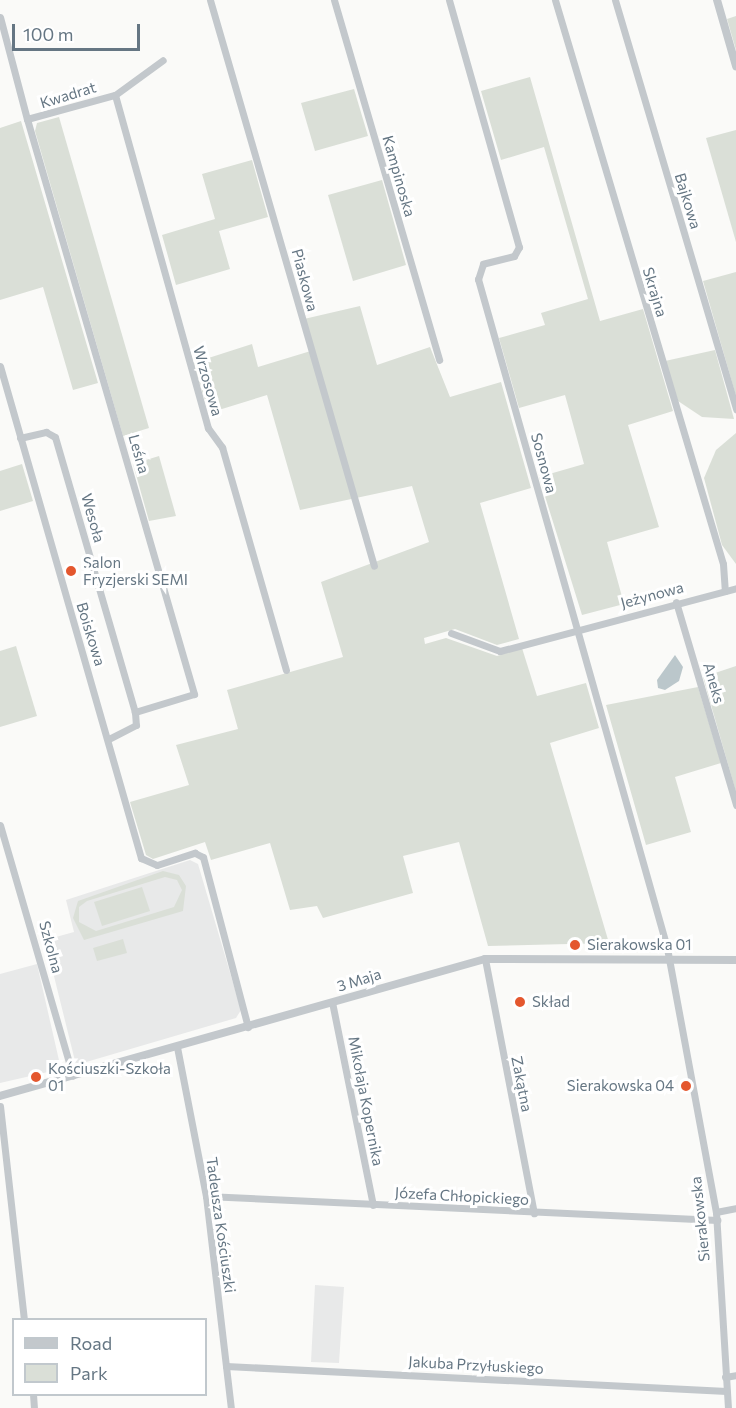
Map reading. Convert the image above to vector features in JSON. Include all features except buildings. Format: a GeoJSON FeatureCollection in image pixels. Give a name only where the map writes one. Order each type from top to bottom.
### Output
{"type":"FeatureCollection","features":[{"type":"Feature","properties":{"kind":"street","name":"Piaskowa"},"geometry":{"type":"LineString","coordinates":[[210,0],[374,566]]}},
{"type":"Feature","properties":{"kind":"street","name":"Kampinoska"},"geometry":{"type":"LineString","coordinates":[[334,0],[439,360]]}},
{"type":"Feature","properties":{"kind":"street","name":"Sosnowa"},"geometry":{"type":"LineString","coordinates":[[449,0],[519,247],[514,256],[483,264],[478,279],[668,959]]}},
{"type":"Feature","properties":{"kind":"street","name":"Skrajna"},"geometry":{"type":"LineString","coordinates":[[555,0],[723,564],[725,591]]}},
{"type":"Feature","properties":{"kind":"street","name":"Bajkowa"},"geometry":{"type":"LineString","coordinates":[[615,0],[736,409]]}},
{"type":"Feature","properties":{"kind":"street"},"geometry":{"type":"LineString","coordinates":[[717,0],[736,66]]}},
{"type":"Feature","properties":{"kind":"street","name":"Kwadrat"},"geometry":{"type":"LineString","coordinates":[[0,17],[27,119],[115,95]]}},
{"type":"Feature","properties":{"kind":"street"},"geometry":{"type":"LineString","coordinates":[[115,95],[163,60]]}},
{"type":"Feature","properties":{"kind":"street","name":"Wrzosowa"},"geometry":{"type":"LineString","coordinates":[[115,95],[208,428],[222,447],[286,670]]}},
{"type":"Feature","properties":{"kind":"street","name":"Leśna"},"geometry":{"type":"LineString","coordinates":[[27,119],[193,688],[194,694],[135,712]]}},
{"type":"Feature","properties":{"kind":"street","name":"Boiskowa"},"geometry":{"type":"LineString","coordinates":[[0,366],[141,858],[157,865],[195,853],[202,857],[248,1027]]}},
{"type":"Feature","properties":{"kind":"street","name":"Wesoła"},"geometry":{"type":"LineString","coordinates":[[20,438],[46,432],[55,437],[135,712]]}},
{"type":"Feature","properties":{"kind":"street","name":"Jeżynowa"},"geometry":{"type":"LineString","coordinates":[[576,630],[736,588]]}},
{"type":"Feature","properties":{"kind":"street","name":"Aneks"},"geometry":{"type":"LineString","coordinates":[[676,602],[736,805]]}},
{"type":"Feature","properties":{"kind":"street"},"geometry":{"type":"LineString","coordinates":[[451,633],[500,651],[576,630]]}},
{"type":"Feature","properties":{"kind":"street"},"geometry":{"type":"LineString","coordinates":[[108,739],[136,725],[135,712]]}},
{"type":"Feature","properties":{"kind":"street","name":"Szkolna"},"geometry":{"type":"LineString","coordinates":[[0,825],[73,1077]]}},
{"type":"Feature","properties":{"kind":"street","name":"3 Maja"},"geometry":{"type":"LineString","coordinates":[[0,1096],[485,959],[736,960]]}},
{"type":"Feature","properties":{"kind":"street","name":"Zakątna"},"geometry":{"type":"LineString","coordinates":[[485,959],[534,1213]]}},
{"type":"Feature","properties":{"kind":"street","name":"Sierakowska"},"geometry":{"type":"LineString","coordinates":[[668,959],[717,1216],[728,1408]]}},
{"type":"Feature","properties":{"kind":"street","name":"Mikołaja Kopernika"},"geometry":{"type":"LineString","coordinates":[[332,1002],[373,1205]]}},
{"type":"Feature","properties":{"kind":"street","name":"Tadeusza Kościuszki"},"geometry":{"type":"LineString","coordinates":[[177,1047],[206,1196],[231,1408]]}},
{"type":"Feature","properties":{"kind":"street"},"geometry":{"type":"LineString","coordinates":[[0,1106],[24,1318]]}},
{"type":"Feature","properties":{"kind":"street","name":"Józefa Chłopickiego"},"geometry":{"type":"LineString","coordinates":[[206,1196],[534,1213],[717,1216],[736,1208]]}},
{"type":"Feature","properties":{"kind":"street","name":"Jakuba Przyłuskiego"},"geometry":{"type":"LineString","coordinates":[[226,1366],[726,1391]]}},
{"type":"Feature","properties":{"kind":"street"},"geometry":{"type":"LineString","coordinates":[[725,1377],[736,1375]]}},
{"type":"Feature","properties":{"kind":"shaded area"},"geometry":{"type":"Polygon","coordinates":[[[675,655],[683,667],[679,681],[665,690],[658,688],[657,680],[675,655]]]}},
{"type":"Feature","properties":{"kind":"shaded area"},"geometry":{"type":"Polygon","coordinates":[[[190,860],[198,864],[241,1010],[236,1018],[76,1065],[45,940],[74,932],[66,900],[190,860]]]}},
{"type":"Feature","properties":{"kind":"shaded area"},"geometry":{"type":"Polygon","coordinates":[[[37,964],[61,1069],[0,1083],[0,974],[37,964]]]}},
{"type":"Feature","properties":{"kind":"shaded area"},"geometry":{"type":"Polygon","coordinates":[[[315,1285],[344,1287],[339,1363],[311,1362],[315,1285]]]}},
{"type":"Feature","properties":{"kind":"green space"},"geometry":{"type":"Polygon","coordinates":[[[736,16],[736,50],[727,19],[736,16]]]}},
{"type":"Feature","properties":{"kind":"green space"},"geometry":{"type":"Polygon","coordinates":[[[530,77],[600,321],[643,309],[673,411],[628,425],[659,527],[607,542],[624,604],[582,615],[539,477],[584,464],[565,395],[519,408],[499,338],[545,325],[541,313],[588,299],[544,147],[501,160],[481,91],[530,77]]]}},
{"type":"Feature","properties":{"kind":"green space"},"geometry":{"type":"Polygon","coordinates":[[[354,89],[368,136],[315,151],[301,103],[354,89]]]}},
{"type":"Feature","properties":{"kind":"green space"},"geometry":{"type":"Polygon","coordinates":[[[59,117],[149,428],[123,436],[35,131],[37,123],[59,117]]]}},
{"type":"Feature","properties":{"kind":"green space"},"geometry":{"type":"Polygon","coordinates":[[[21,121],[98,383],[73,390],[43,287],[0,300],[0,128],[21,121]]]}},
{"type":"Feature","properties":{"kind":"green space"},"geometry":{"type":"Polygon","coordinates":[[[736,130],[736,242],[706,138],[736,130]]]}},
{"type":"Feature","properties":{"kind":"green space"},"geometry":{"type":"Polygon","coordinates":[[[252,160],[268,217],[219,231],[230,269],[176,285],[162,235],[215,219],[202,174],[252,160]]]}},
{"type":"Feature","properties":{"kind":"green space"},"geometry":{"type":"Polygon","coordinates":[[[382,180],[406,265],[353,281],[328,195],[382,180]]]}},
{"type":"Feature","properties":{"kind":"green space"},"geometry":{"type":"Polygon","coordinates":[[[736,272],[736,396],[703,281],[736,272]]]}},
{"type":"Feature","properties":{"kind":"green space"},"geometry":{"type":"Polygon","coordinates":[[[360,306],[377,365],[430,347],[450,397],[501,382],[531,488],[480,503],[519,639],[497,645],[455,629],[424,638],[425,644],[446,638],[497,656],[522,648],[537,696],[586,683],[599,728],[550,743],[609,943],[488,946],[459,842],[403,856],[413,893],[323,918],[317,906],[290,910],[270,843],[211,860],[205,842],[153,859],[146,855],[130,802],[189,785],[176,745],[238,729],[227,690],[343,657],[321,582],[429,542],[412,486],[300,510],[267,395],[209,413],[193,363],[252,344],[258,367],[314,350],[304,319],[360,306]]]}},
{"type":"Feature","properties":{"kind":"green space"},"geometry":{"type":"Polygon","coordinates":[[[715,350],[734,419],[702,417],[678,401],[665,361],[715,350]]]}},
{"type":"Feature","properties":{"kind":"green space"},"geometry":{"type":"Polygon","coordinates":[[[736,433],[736,564],[722,545],[704,478],[716,450],[736,433]]]}},
{"type":"Feature","properties":{"kind":"green space"},"geometry":{"type":"Polygon","coordinates":[[[159,456],[176,516],[149,521],[133,464],[159,456]]]}},
{"type":"Feature","properties":{"kind":"green space"},"geometry":{"type":"Polygon","coordinates":[[[22,464],[33,501],[0,511],[0,471],[22,464]]]}},
{"type":"Feature","properties":{"kind":"green space"},"geometry":{"type":"Polygon","coordinates":[[[16,646],[37,716],[0,727],[0,651],[16,646]]]}},
{"type":"Feature","properties":{"kind":"green space"},"geometry":{"type":"Polygon","coordinates":[[[736,666],[736,792],[703,677],[736,666]]]}},
{"type":"Feature","properties":{"kind":"green space"},"geometry":{"type":"Polygon","coordinates":[[[698,687],[721,763],[675,777],[691,832],[646,845],[606,705],[698,687]]]}},
{"type":"Feature","properties":{"kind":"green space"},"geometry":{"type":"Polygon","coordinates":[[[163,871],[179,875],[186,886],[183,911],[84,940],[73,918],[78,901],[163,871]],[[165,877],[87,901],[79,907],[79,922],[96,931],[174,907],[182,890],[177,880],[165,877]]]}},
{"type":"Feature","properties":{"kind":"green space"},"geometry":{"type":"Polygon","coordinates":[[[142,887],[150,911],[102,926],[94,902],[142,887]]]}},
{"type":"Feature","properties":{"kind":"green space"},"geometry":{"type":"Polygon","coordinates":[[[123,939],[127,953],[97,961],[93,948],[123,939]]]}},
{"type":"Feature","properties":{"kind":"place","name":"Salon Fryzjerski SEMI"},"geometry":{"type":"Point","coordinates":[71,571]}},
{"type":"Feature","properties":{"kind":"place","name":"Sierakowska 01"},"geometry":{"type":"Point","coordinates":[575,945]}},
{"type":"Feature","properties":{"kind":"place","name":"Skład"},"geometry":{"type":"Point","coordinates":[520,1002]}},
{"type":"Feature","properties":{"kind":"place","name":"Kościuszki-Szkoła 01"},"geometry":{"type":"Point","coordinates":[36,1077]}},
{"type":"Feature","properties":{"kind":"place","name":"Sierakowska 04"},"geometry":{"type":"Point","coordinates":[686,1086]}}]}
